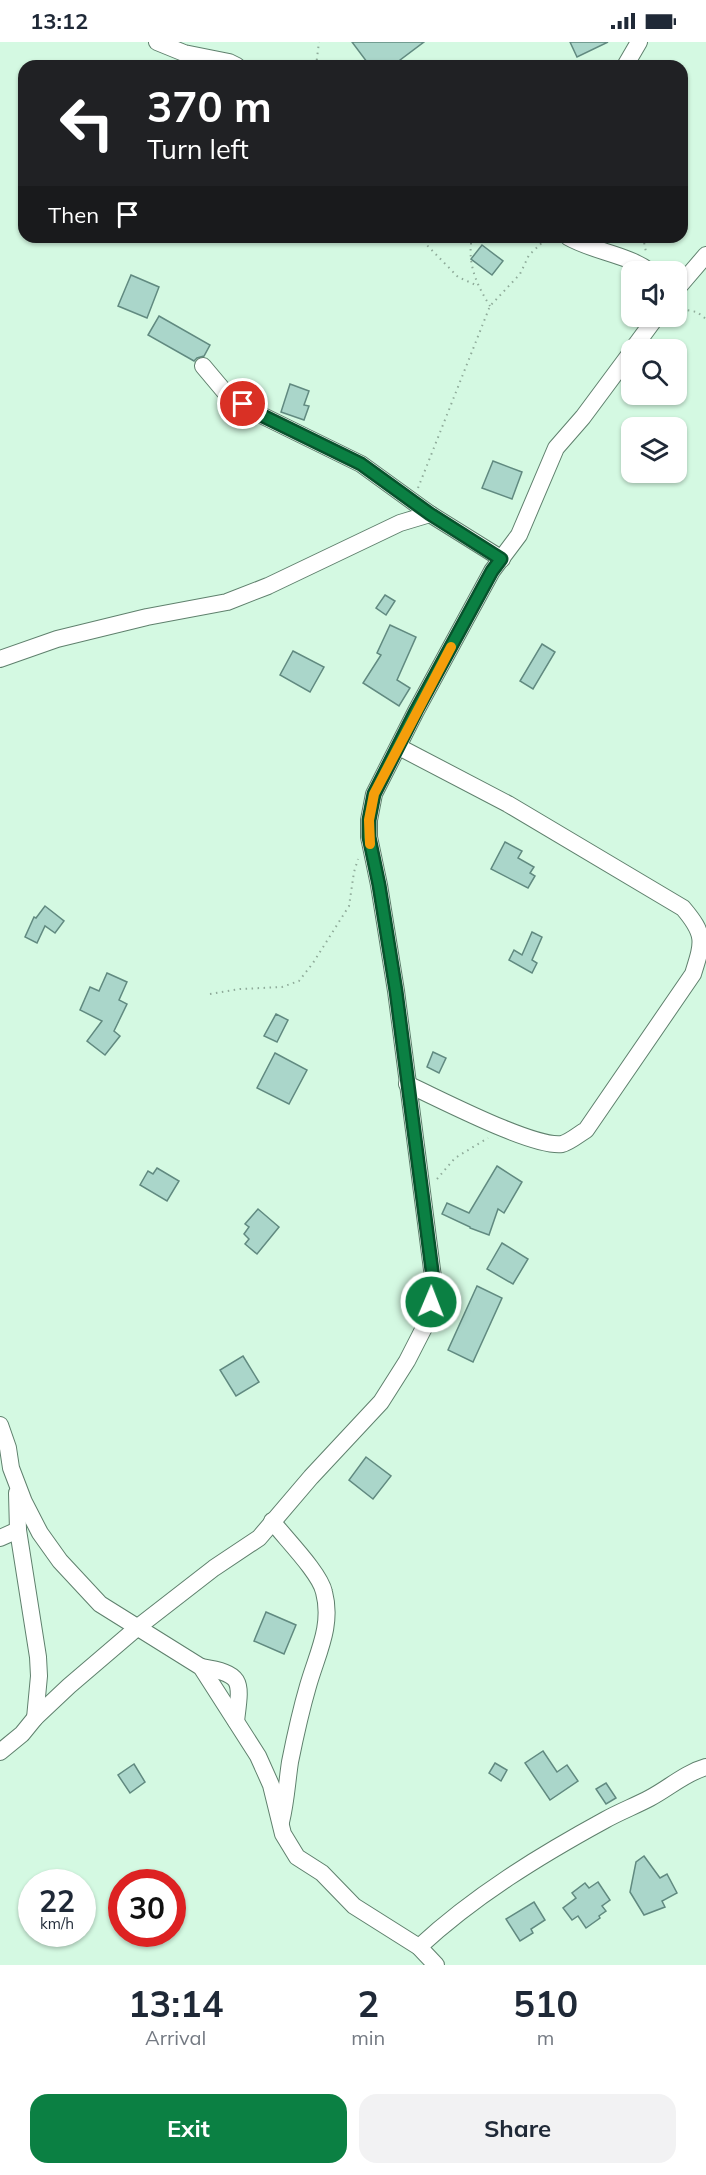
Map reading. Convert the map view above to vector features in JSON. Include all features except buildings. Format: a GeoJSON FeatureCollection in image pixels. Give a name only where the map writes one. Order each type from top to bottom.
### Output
{"type":"FeatureCollection","features":[{"type":"Feature","properties":{"kind":"street"},"geometry":{"type":"LineString","coordinates":[[157,42],[184,53],[219,60]]}},
{"type":"Feature","properties":{"kind":"street"},"geometry":{"type":"LineString","coordinates":[[628,60],[639,42]]}},
{"type":"Feature","properties":{"kind":"street"},"geometry":{"type":"LineString","coordinates":[[579,243],[633,261]]}},
{"type":"Feature","properties":{"kind":"street"},"geometry":{"type":"LineString","coordinates":[[687,277],[706,255]]}},
{"type":"Feature","properties":{"kind":"street"},"geometry":{"type":"LineString","coordinates":[[2,1754],[69,1686],[138,1627],[214,1568],[259,1538],[310,1477],[381,1402],[408,1361],[429,1318],[434,1286],[400,1021],[379,885],[369,837],[369,820],[374,794],[433,678],[492,571],[519,535],[556,448],[583,417],[621,365]]}},
{"type":"Feature","properties":{"kind":"street"},"geometry":{"type":"LineString","coordinates":[[203,366],[224,391],[263,416],[361,464],[412,502],[501,559]]}},
{"type":"Feature","properties":{"kind":"street"},"geometry":{"type":"LineString","coordinates":[[0,659],[57,639],[147,617],[227,602],[268,586],[400,523],[430,514]]}},
{"type":"Feature","properties":{"kind":"street"},"geometry":{"type":"LineString","coordinates":[[399,747],[508,804],[683,908],[697,924],[702,945],[693,974],[586,1130],[565,1143],[545,1144],[407,1084]]}},
{"type":"Feature","properties":{"kind":"street"},"geometry":{"type":"LineString","coordinates":[[0,1425],[8,1448],[11,1468],[18,1485],[40,1533],[60,1561],[100,1604],[201,1667],[228,1672],[236,1679],[239,1688],[236,1721]]}},
{"type":"Feature","properties":{"kind":"street"},"geometry":{"type":"LineString","coordinates":[[18,1485],[16,1508],[18,1530],[31,1600],[39,1676],[35,1718]]}},
{"type":"Feature","properties":{"kind":"street"},"geometry":{"type":"LineString","coordinates":[[272,1521],[324,1589],[327,1607],[327,1626],[308,1685],[290,1764],[286,1803],[280,1825]]}},
{"type":"Feature","properties":{"kind":"street"},"geometry":{"type":"LineString","coordinates":[[0,1538],[18,1530]]}},
{"type":"Feature","properties":{"kind":"street"},"geometry":{"type":"LineString","coordinates":[[201,1667],[258,1756],[271,1785],[280,1825],[287,1843],[297,1857],[322,1873],[354,1906],[419,1947],[436,1965]]}},
{"type":"Feature","properties":{"kind":"street"},"geometry":{"type":"LineString","coordinates":[[39,1676],[69,1686]]}},
{"type":"Feature","properties":{"kind":"street"},"geometry":{"type":"LineString","coordinates":[[419,1947],[458,1912],[522,1869],[587,1830],[650,1799],[684,1777],[706,1767]]}},
{"type":"Feature","properties":{"kind":"path"},"geometry":{"type":"LineString","coordinates":[[317,60],[320,42]]}},
{"type":"Feature","properties":{"kind":"path"},"geometry":{"type":"LineString","coordinates":[[425,243],[458,277],[478,286]]}},
{"type":"Feature","properties":{"kind":"path"},"geometry":{"type":"LineString","coordinates":[[471,243],[469,253],[478,286],[490,306]]}},
{"type":"Feature","properties":{"kind":"path"},"geometry":{"type":"LineString","coordinates":[[412,502],[490,306],[520,274],[529,255],[542,243]]}},
{"type":"Feature","properties":{"kind":"path"},"geometry":{"type":"LineString","coordinates":[[687,310],[697,312],[706,319]]}},
{"type":"Feature","properties":{"kind":"path"},"geometry":{"type":"LineString","coordinates":[[210,993],[282,987],[298,981],[313,963],[349,906],[359,854],[369,837]]}},
{"type":"Feature","properties":{"kind":"path"},"geometry":{"type":"LineString","coordinates":[[422,1197],[455,1158],[506,1128]]}},
{"type":"Feature","properties":{"kind":"slow traffic"},"geometry":{"type":"LineString","coordinates":[[370,844],[369,820],[374,794],[451,647]]}},
{"type":"Feature","properties":{"kind":"route"},"geometry":{"type":"LineString","coordinates":[[243,404],[361,464],[412,502],[501,559],[492,571],[433,678],[374,794],[369,820],[369,837],[379,885],[403,1041],[434,1286],[431,1302]]}}]}
